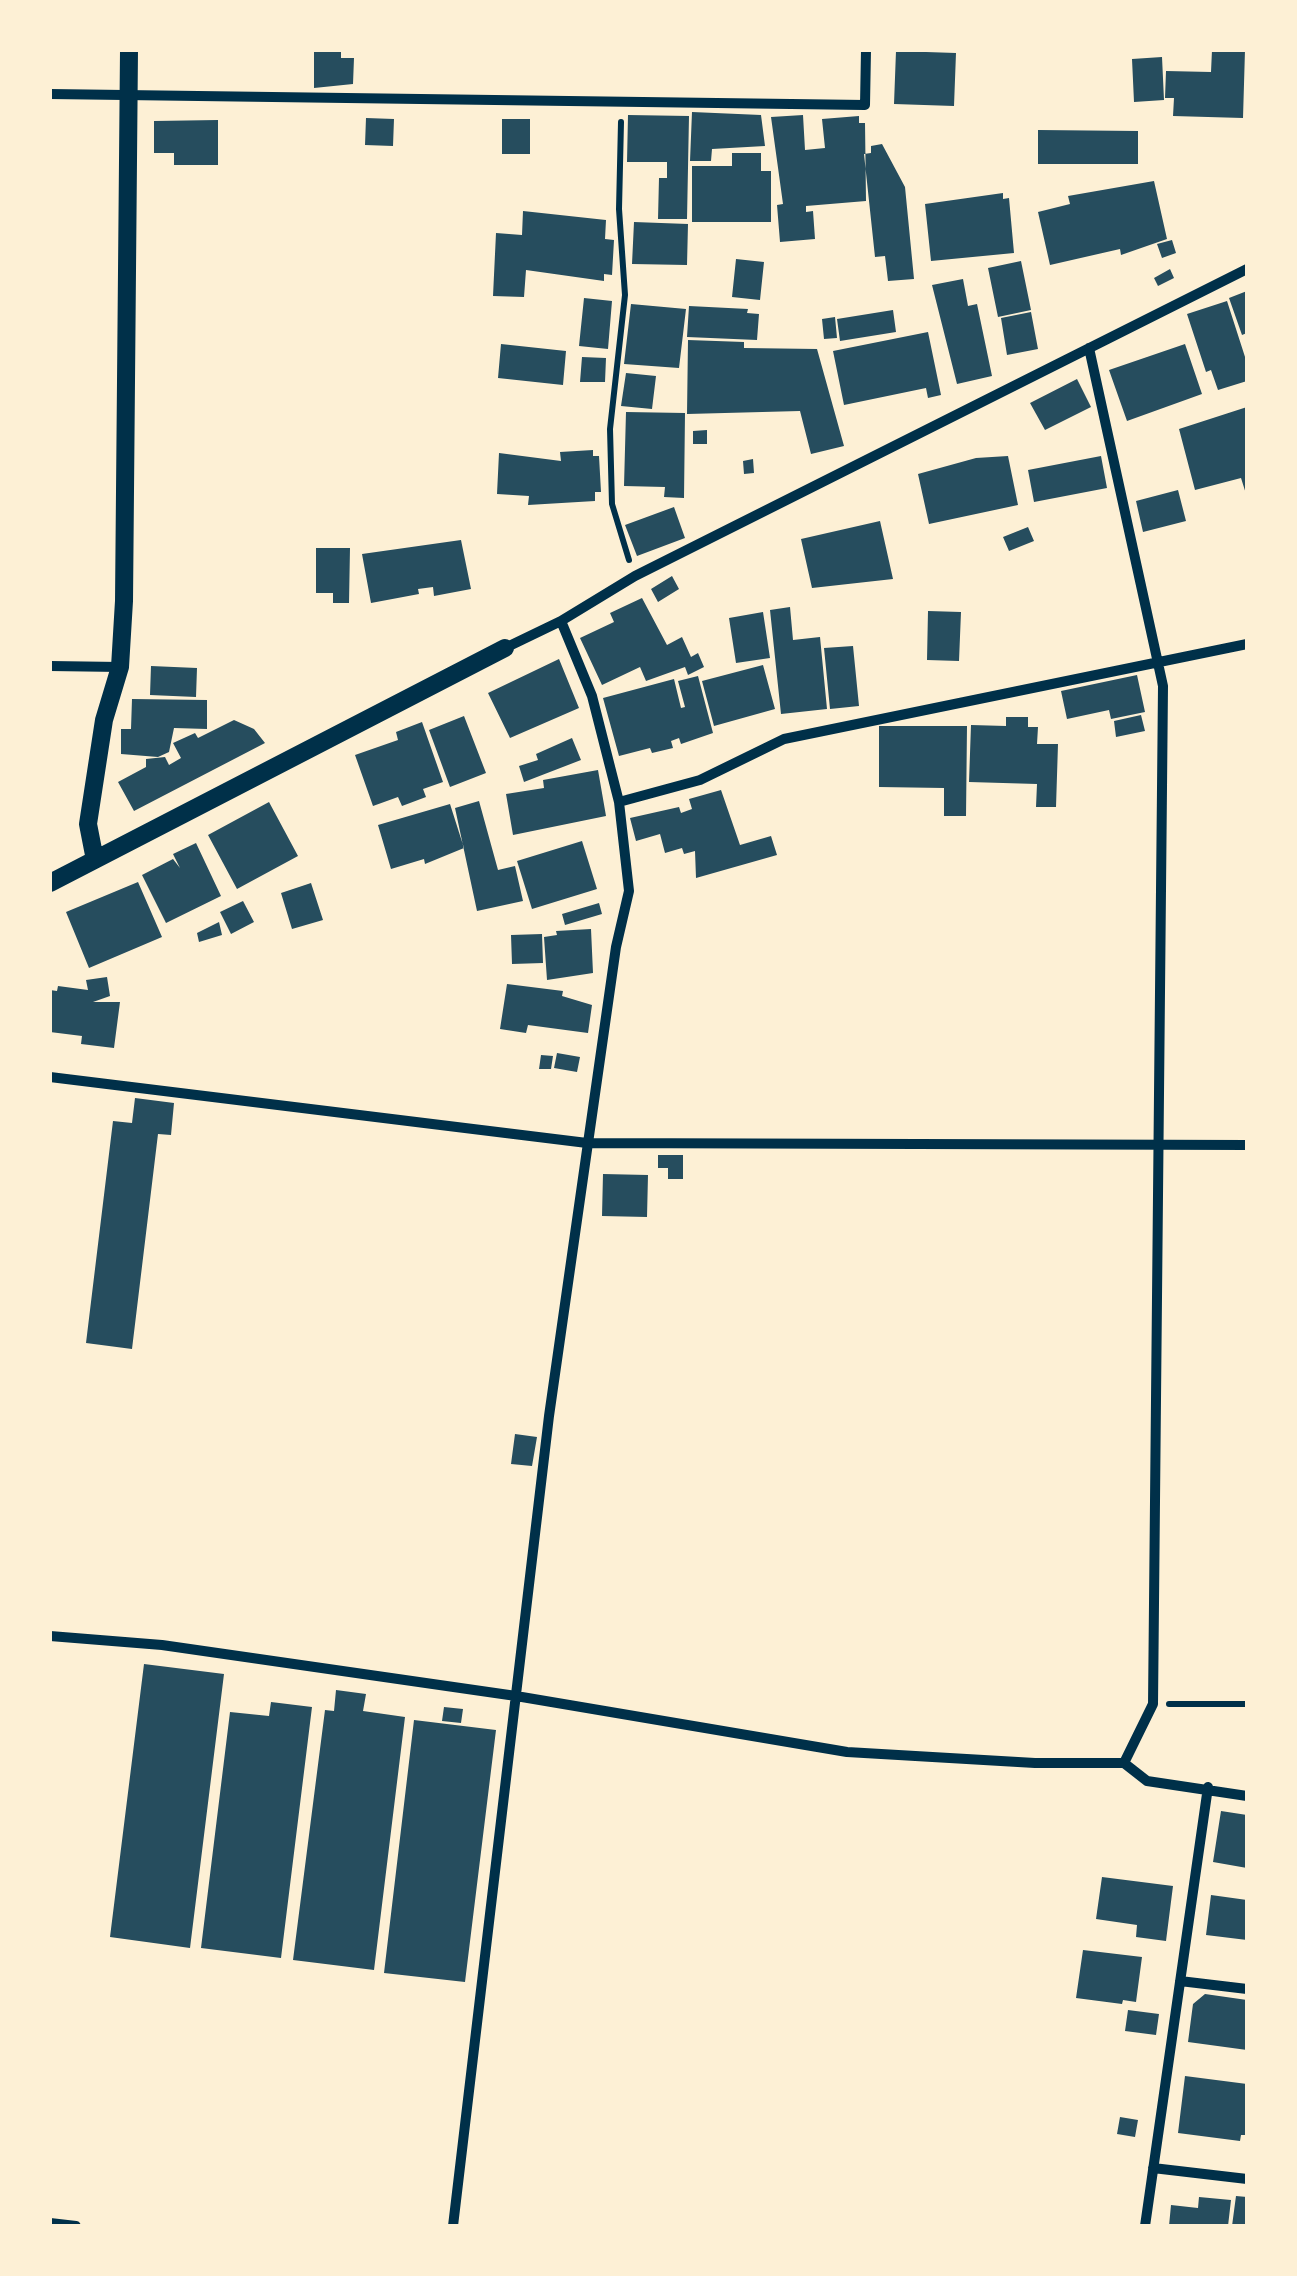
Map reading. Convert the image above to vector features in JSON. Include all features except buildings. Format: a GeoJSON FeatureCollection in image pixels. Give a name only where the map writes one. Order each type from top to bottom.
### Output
{"type":"FeatureCollection","features":[{"type":"Feature","properties":{"kind":"street"},"geometry":{"type":"LineString","coordinates":[[95,860],[88,824],[104,720],[120,667],[128,50]]}},
{"type":"Feature","properties":{"kind":"street"},"geometry":{"type":"LineString","coordinates":[[50,94],[865,105],[866,50]]}},
{"type":"Feature","properties":{"kind":"street"},"geometry":{"type":"LineString","coordinates":[[50,883],[561,621],[635,576],[1247,268]]}},
{"type":"Feature","properties":{"kind":"street"},"geometry":{"type":"LineString","coordinates":[[1090,348],[1160,662],[1153,1704],[1124,1763]]}},
{"type":"Feature","properties":{"kind":"street"},"geometry":{"type":"LineString","coordinates":[[453,2226],[587,1142],[616,947],[629,890],[619,802],[592,696],[561,621]]}},
{"type":"Feature","properties":{"kind":"street"},"geometry":{"type":"LineString","coordinates":[[619,802],[700,780],[784,739],[1247,644]]}},
{"type":"Feature","properties":{"kind":"street"},"geometry":{"type":"LineString","coordinates":[[50,666],[120,667]]}},
{"type":"Feature","properties":{"kind":"street"},"geometry":{"type":"LineString","coordinates":[[50,1077],[587,1142],[1247,1145]]}},
{"type":"Feature","properties":{"kind":"street"},"geometry":{"type":"LineString","coordinates":[[50,1636],[162,1646],[516,1696],[847,1752],[1035,1763],[1124,1763],[1147,1781],[1208,1787],[1247,1796]]}},
{"type":"Feature","properties":{"kind":"street"},"geometry":{"type":"LineString","coordinates":[[1144,2226],[1208,1787]]}},
{"type":"Feature","properties":{"kind":"street"},"geometry":{"type":"LineString","coordinates":[[1180,1981],[1247,1989]]}},
{"type":"Feature","properties":{"kind":"street"},"geometry":{"type":"LineString","coordinates":[[1153,2168],[1247,2179]]}},
{"type":"Feature","properties":{"kind":"street"},"geometry":{"type":"LineString","coordinates":[[50,2223],[76,2226]]}},
{"type":"Feature","properties":{"kind":"path"},"geometry":{"type":"LineString","coordinates":[[621,100],[619,208],[625,294],[610,429],[612,504],[635,576]]}},
{"type":"Feature","properties":{"kind":"path"},"geometry":{"type":"LineString","coordinates":[[1153,1704],[1247,1704]]}}]}
